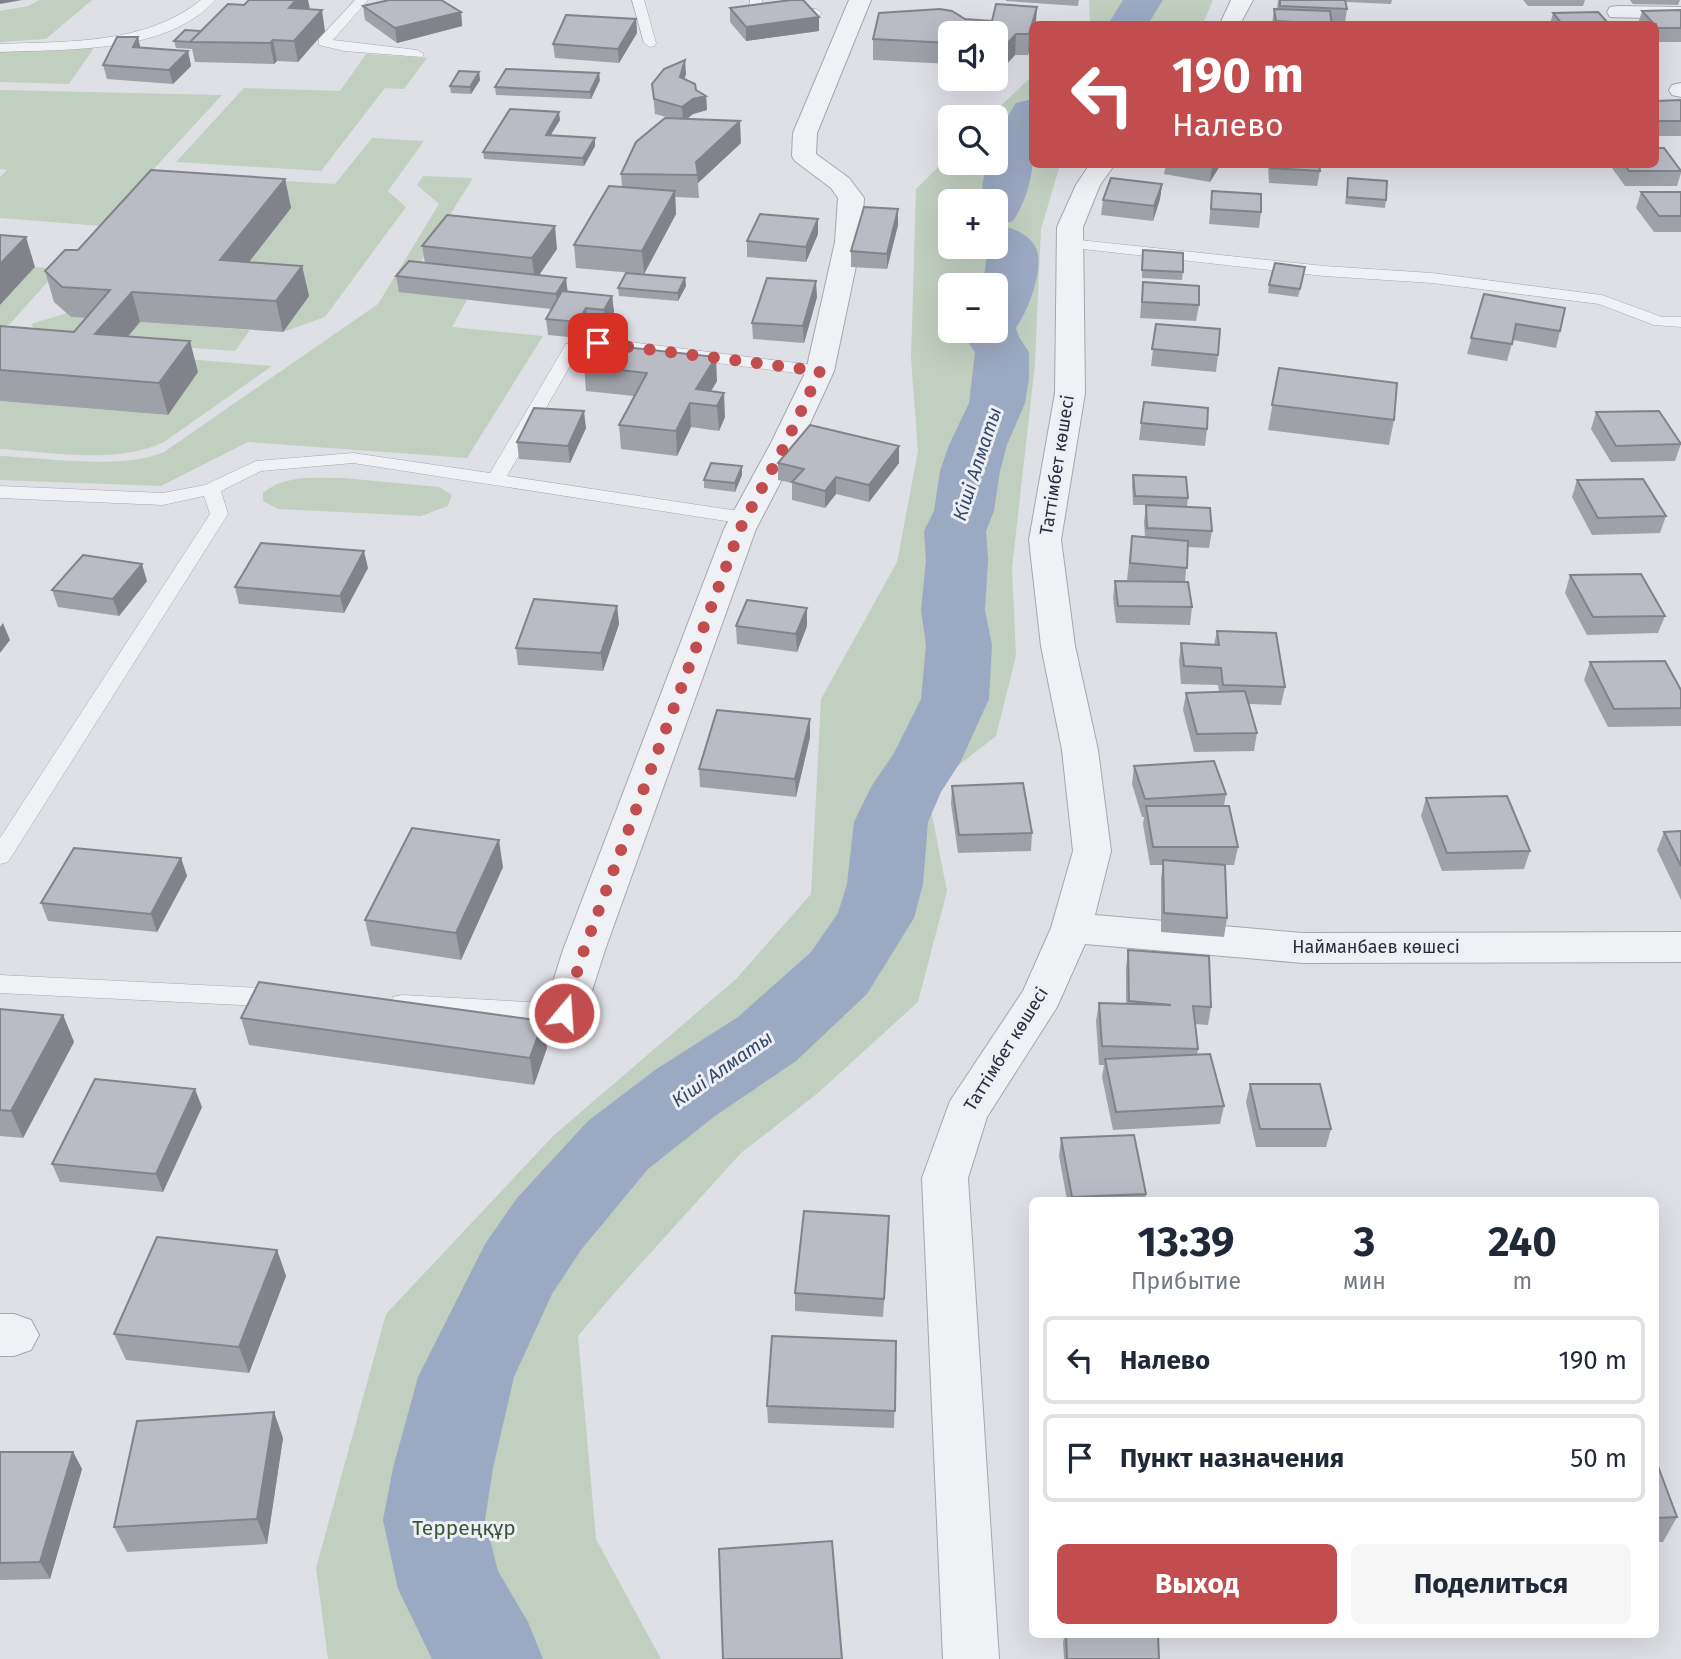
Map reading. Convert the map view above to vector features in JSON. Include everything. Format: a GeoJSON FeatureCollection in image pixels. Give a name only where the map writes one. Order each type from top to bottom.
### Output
{"type":"FeatureCollection","features":[{"type":"Feature","properties":{"kind":"street"},"geometry":{"type":"LineString","coordinates":[[564,1013],[584,950],[746,518],[820,371],[848,242],[851,198],[840,183],[804,156],[806,133],[860,0]]}},
{"type":"Feature","properties":{"kind":"street"},"geometry":{"type":"LineString","coordinates":[[1232,21],[1242,0]]}},
{"type":"Feature","properties":{"kind":"street"},"geometry":{"type":"LineString","coordinates":[[1618,12],[1681,13]]}},
{"type":"Feature","properties":{"kind":"street","name":"Таттімбет көшесі"},"geometry":{"type":"LineString","coordinates":[[971,1659],[945,1178],[966,1114],[1042,996],[1071,928],[1092,850],[1080,750],[1058,646],[1045,540],[1070,393],[1070,228],[1083,195],[1100,168]]}},
{"type":"Feature","properties":{"kind":"street","name":"Найманбаев көшесі"},"geometry":{"type":"LineString","coordinates":[[1071,928],[1303,948],[1681,947]]}},
{"type":"Feature","properties":{"kind":"lane"},"geometry":{"type":"LineString","coordinates":[[0,48],[126,38],[162,29],[183,20],[209,0]]}},
{"type":"Feature","properties":{"kind":"lane"},"geometry":{"type":"LineString","coordinates":[[362,0],[324,42],[344,47],[417,54]]}},
{"type":"Feature","properties":{"kind":"lane"},"geometry":{"type":"LineString","coordinates":[[638,0],[650,43]]}},
{"type":"Feature","properties":{"kind":"lane"},"geometry":{"type":"LineString","coordinates":[[757,0],[755,8],[816,13]]}},
{"type":"Feature","properties":{"kind":"lane"},"geometry":{"type":"LineString","coordinates":[[1070,244],[1324,271],[1444,280],[1602,300],[1660,321],[1681,321]]}},
{"type":"Feature","properties":{"kind":"lane"},"geometry":{"type":"LineString","coordinates":[[495,480],[572,348],[598,343],[820,371]]}},
{"type":"Feature","properties":{"kind":"lane"},"geometry":{"type":"LineString","coordinates":[[0,492],[163,499],[211,489],[256,466],[353,458],[746,518]]}},
{"type":"Feature","properties":{"kind":"lane"},"geometry":{"type":"LineString","coordinates":[[0,856],[219,514],[211,489]]}},
{"type":"Feature","properties":{"kind":"lane"},"geometry":{"type":"LineString","coordinates":[[0,984],[303,999]]}},
{"type":"Feature","properties":{"kind":"lane"},"geometry":{"type":"LineString","coordinates":[[372,1003],[564,1013]]}},
{"type":"Feature","properties":{"kind":"green space"},"geometry":{"type":"Polygon","coordinates":[[[40,0],[92,0],[46,39],[0,42],[0,11],[28,6],[40,0]]]}},
{"type":"Feature","properties":{"kind":"green space"},"geometry":{"type":"Polygon","coordinates":[[[1089,0],[1213,0],[1204,21],[1090,21],[1089,0]]]}},
{"type":"Feature","properties":{"kind":"green space"},"geometry":{"type":"Polygon","coordinates":[[[96,45],[69,84],[0,82],[0,52],[96,45]]]}},
{"type":"Feature","properties":{"kind":"green space"},"geometry":{"type":"Polygon","coordinates":[[[366,54],[427,58],[404,89],[385,88],[321,171],[176,162],[244,88],[340,91],[366,54]]]}},
{"type":"Feature","properties":{"kind":"green space","name":"Терреңқұр"},"geometry":{"type":"Polygon","coordinates":[[[1029,79],[1029,168],[1059,168],[1041,229],[1035,364],[1012,568],[1016,656],[996,736],[927,790],[947,891],[918,1002],[818,1093],[741,1153],[578,1336],[596,1539],[661,1659],[328,1659],[316,1568],[386,1314],[554,1135],[736,979],[811,894],[821,699],[897,562],[918,451],[911,359],[916,189],[938,167],[938,175],[1008,175],[1008,105],[1002,105],[1029,79]]]}},
{"type":"Feature","properties":{"kind":"green space"},"geometry":{"type":"Polygon","coordinates":[[[0,90],[222,95],[101,226],[0,218],[0,177],[7,170],[0,169],[0,90]]]}},
{"type":"Feature","properties":{"kind":"green space"},"geometry":{"type":"Polygon","coordinates":[[[372,138],[424,141],[388,191],[406,207],[325,317],[283,332],[308,297],[227,290],[167,174],[335,184],[372,138]]]}},
{"type":"Feature","properties":{"kind":"green space"},"geometry":{"type":"Polygon","coordinates":[[[423,176],[473,178],[411,277],[467,300],[452,327],[543,336],[467,458],[248,442],[161,486],[0,480],[0,456],[106,462],[164,452],[378,304],[439,204],[417,185],[423,176]]]}},
{"type":"Feature","properties":{"kind":"green space"},"geometry":{"type":"Polygon","coordinates":[[[35,267],[59,269],[10,324],[0,327],[0,305],[35,267]]]}},
{"type":"Feature","properties":{"kind":"green space"},"geometry":{"type":"Polygon","coordinates":[[[67,313],[71,317],[119,321],[101,342],[42,338],[31,324],[67,313]]]}},
{"type":"Feature","properties":{"kind":"green space"},"geometry":{"type":"Polygon","coordinates":[[[140,322],[250,330],[235,351],[122,343],[140,322]]]}},
{"type":"Feature","properties":{"kind":"green space"},"geometry":{"type":"Polygon","coordinates":[[[114,353],[272,366],[164,442],[145,449],[105,455],[83,455],[0,449],[0,401],[167,415],[114,353]]]}},
{"type":"Feature","properties":{"kind":"green space"},"geometry":{"type":"Polygon","coordinates":[[[344,478],[439,487],[452,495],[448,506],[421,516],[278,509],[263,501],[263,493],[291,480],[344,478]]]}},
{"type":"Feature","properties":{"kind":"building"},"geometry":{"type":"Polygon","coordinates":[[[249,0],[296,0],[289,8],[322,10],[294,41],[190,42],[228,4],[244,5],[249,0]]]}},
{"type":"Feature","properties":{"kind":"building"},"geometry":{"type":"Polygon","coordinates":[[[389,0],[441,0],[461,12],[395,28],[363,6],[389,0]]]}},
{"type":"Feature","properties":{"kind":"building"},"geometry":{"type":"Polygon","coordinates":[[[803,0],[819,17],[746,27],[730,8],[803,0]]]}},
{"type":"Feature","properties":{"kind":"building"},"geometry":{"type":"Polygon","coordinates":[[[1280,0],[1345,0],[1347,9],[1280,6],[1280,0]]]}},
{"type":"Feature","properties":{"kind":"building"},"geometry":{"type":"Polygon","coordinates":[[[996,4],[1037,7],[1033,21],[1029,21],[1029,34],[1016,34],[1008,43],[1008,21],[992,21],[996,4]]]}},
{"type":"Feature","properties":{"kind":"building"},"geometry":{"type":"Polygon","coordinates":[[[940,9],[952,11],[965,19],[992,21],[938,21],[938,42],[873,39],[879,13],[940,9]]]}},
{"type":"Feature","properties":{"kind":"building"},"geometry":{"type":"Polygon","coordinates":[[[1274,9],[1330,11],[1332,21],[1276,21],[1274,9]]]}},
{"type":"Feature","properties":{"kind":"building"},"geometry":{"type":"Polygon","coordinates":[[[1681,10],[1681,28],[1659,28],[1659,21],[1651,21],[1642,11],[1681,10]]]}},
{"type":"Feature","properties":{"kind":"building"},"geometry":{"type":"Polygon","coordinates":[[[1598,12],[1606,21],[1560,21],[1553,13],[1598,12]]]}},
{"type":"Feature","properties":{"kind":"building"},"geometry":{"type":"Polygon","coordinates":[[[566,15],[636,19],[618,49],[553,44],[566,15]]]}},
{"type":"Feature","properties":{"kind":"building"},"geometry":{"type":"Polygon","coordinates":[[[185,30],[201,31],[190,42],[174,41],[185,30]]]}},
{"type":"Feature","properties":{"kind":"building"},"geometry":{"type":"Polygon","coordinates":[[[117,37],[138,37],[133,47],[188,51],[169,70],[103,65],[117,37]]]}},
{"type":"Feature","properties":{"kind":"building"},"geometry":{"type":"Polygon","coordinates":[[[685,60],[680,77],[695,84],[696,90],[706,96],[693,99],[682,107],[654,99],[652,84],[664,69],[685,60]]]}},
{"type":"Feature","properties":{"kind":"building"},"geometry":{"type":"Polygon","coordinates":[[[506,69],[599,73],[590,92],[495,87],[506,69]]]}},
{"type":"Feature","properties":{"kind":"building"},"geometry":{"type":"Polygon","coordinates":[[[459,71],[479,72],[470,87],[450,86],[459,71]]]}},
{"type":"Feature","properties":{"kind":"building"},"geometry":{"type":"Polygon","coordinates":[[[1681,100],[1681,121],[1659,121],[1659,101],[1681,100]]]}},
{"type":"Feature","properties":{"kind":"building"},"geometry":{"type":"Polygon","coordinates":[[[510,109],[559,112],[546,135],[595,138],[583,158],[483,152],[510,109]]]}},
{"type":"Feature","properties":{"kind":"building"},"geometry":{"type":"Polygon","coordinates":[[[665,118],[740,121],[696,162],[698,175],[621,174],[636,142],[665,118]]]}},
{"type":"Feature","properties":{"kind":"building"},"geometry":{"type":"Polygon","coordinates":[[[1659,148],[1664,148],[1681,171],[1629,171],[1627,168],[1659,168],[1659,148]]]}},
{"type":"Feature","properties":{"kind":"building"},"geometry":{"type":"Polygon","coordinates":[[[1271,168],[1320,168],[1320,171],[1271,168]]]}},
{"type":"Feature","properties":{"kind":"building"},"geometry":{"type":"Polygon","coordinates":[[[151,170],[285,179],[220,260],[302,266],[276,301],[132,292],[95,334],[190,341],[159,383],[0,370],[0,326],[74,332],[110,290],[62,287],[45,271],[65,250],[78,250],[151,170]]]}},
{"type":"Feature","properties":{"kind":"building"},"geometry":{"type":"Polygon","coordinates":[[[1111,178],[1162,184],[1154,206],[1103,200],[1111,178]]]}},
{"type":"Feature","properties":{"kind":"building"},"geometry":{"type":"Polygon","coordinates":[[[1348,178],[1387,181],[1386,200],[1347,197],[1348,178]]]}},
{"type":"Feature","properties":{"kind":"building"},"geometry":{"type":"Polygon","coordinates":[[[609,186],[675,191],[642,251],[574,245],[609,186]]]}},
{"type":"Feature","properties":{"kind":"building"},"geometry":{"type":"Polygon","coordinates":[[[1212,191],[1261,194],[1261,212],[1211,209],[1212,191]]]}},
{"type":"Feature","properties":{"kind":"building"},"geometry":{"type":"Polygon","coordinates":[[[1641,192],[1681,192],[1681,216],[1659,216],[1641,192]]]}},
{"type":"Feature","properties":{"kind":"building"},"geometry":{"type":"Polygon","coordinates":[[[864,207],[898,209],[887,254],[851,251],[864,207]]]}},
{"type":"Feature","properties":{"kind":"building"},"geometry":{"type":"Polygon","coordinates":[[[760,214],[818,219],[806,247],[747,241],[760,214]]]}},
{"type":"Feature","properties":{"kind":"building"},"geometry":{"type":"Polygon","coordinates":[[[447,215],[555,226],[532,258],[422,246],[447,215]]]}},
{"type":"Feature","properties":{"kind":"building"},"geometry":{"type":"Polygon","coordinates":[[[0,235],[26,237],[0,264],[0,235]]]}},
{"type":"Feature","properties":{"kind":"building"},"geometry":{"type":"Polygon","coordinates":[[[1143,250],[1183,253],[1183,272],[1142,270],[1143,250]]]}},
{"type":"Feature","properties":{"kind":"building"},"geometry":{"type":"Polygon","coordinates":[[[409,261],[566,278],[556,294],[396,276],[409,261]]]}},
{"type":"Feature","properties":{"kind":"building"},"geometry":{"type":"Polygon","coordinates":[[[1275,263],[1305,267],[1300,289],[1269,285],[1275,263]]]}},
{"type":"Feature","properties":{"kind":"building"},"geometry":{"type":"Polygon","coordinates":[[[626,273],[685,278],[678,293],[618,288],[626,273]]]}},
{"type":"Feature","properties":{"kind":"building"},"geometry":{"type":"Polygon","coordinates":[[[767,278],[816,281],[803,326],[752,323],[767,278]]]}},
{"type":"Feature","properties":{"kind":"building"},"geometry":{"type":"Polygon","coordinates":[[[1143,282],[1199,286],[1199,305],[1142,302],[1143,282]]]}},
{"type":"Feature","properties":{"kind":"building"},"geometry":{"type":"Polygon","coordinates":[[[562,291],[612,296],[604,310],[586,308],[577,322],[546,319],[562,291]]]}},
{"type":"Feature","properties":{"kind":"building"},"geometry":{"type":"Polygon","coordinates":[[[1484,294],[1565,308],[1560,331],[1516,324],[1512,344],[1471,338],[1484,294]]]}},
{"type":"Feature","properties":{"kind":"building"},"geometry":{"type":"Polygon","coordinates":[[[1156,324],[1220,329],[1218,355],[1152,349],[1156,324]]]}},
{"type":"Feature","properties":{"kind":"building"},"geometry":{"type":"Polygon","coordinates":[[[597,344],[716,357],[696,389],[724,393],[717,406],[690,403],[676,431],[619,425],[647,373],[584,366],[597,344]]]}},
{"type":"Feature","properties":{"kind":"building"},"geometry":{"type":"Polygon","coordinates":[[[1279,368],[1397,383],[1394,420],[1272,405],[1279,368]]]}},
{"type":"Feature","properties":{"kind":"building"},"geometry":{"type":"Polygon","coordinates":[[[1144,402],[1208,408],[1207,429],[1141,423],[1144,402]]]}},
{"type":"Feature","properties":{"kind":"building"},"geometry":{"type":"Polygon","coordinates":[[[534,408],[584,411],[568,446],[517,442],[534,408]]]}},
{"type":"Feature","properties":{"kind":"building"},"geometry":{"type":"Polygon","coordinates":[[[1659,411],[1681,444],[1616,446],[1596,412],[1659,411]]]}},
{"type":"Feature","properties":{"kind":"building"},"geometry":{"type":"Polygon","coordinates":[[[810,425],[899,446],[869,485],[836,477],[825,491],[792,482],[804,469],[778,463],[810,425]]]}},
{"type":"Feature","properties":{"kind":"building"},"geometry":{"type":"Polygon","coordinates":[[[711,463],[742,466],[735,483],[704,480],[711,463]]]}},
{"type":"Feature","properties":{"kind":"building"},"geometry":{"type":"Polygon","coordinates":[[[1133,475],[1186,477],[1188,498],[1135,496],[1133,475]]]}},
{"type":"Feature","properties":{"kind":"building"},"geometry":{"type":"Polygon","coordinates":[[[1643,479],[1666,516],[1598,518],[1577,480],[1643,479]]]}},
{"type":"Feature","properties":{"kind":"building"},"geometry":{"type":"Polygon","coordinates":[[[1146,505],[1210,508],[1212,531],[1147,528],[1146,505]]]}},
{"type":"Feature","properties":{"kind":"building"},"geometry":{"type":"Polygon","coordinates":[[[1132,536],[1188,541],[1187,568],[1130,563],[1132,536]]]}},
{"type":"Feature","properties":{"kind":"building"},"geometry":{"type":"Polygon","coordinates":[[[261,543],[364,551],[340,596],[235,587],[261,543]]]}},
{"type":"Feature","properties":{"kind":"building"},"geometry":{"type":"Polygon","coordinates":[[[83,555],[142,564],[113,599],[52,590],[83,555]]]}},
{"type":"Feature","properties":{"kind":"building"},"geometry":{"type":"Polygon","coordinates":[[[1641,574],[1665,616],[1593,617],[1570,575],[1641,574]]]}},
{"type":"Feature","properties":{"kind":"building"},"geometry":{"type":"Polygon","coordinates":[[[1115,581],[1188,582],[1192,607],[1118,606],[1115,581]]]}},
{"type":"Feature","properties":{"kind":"building"},"geometry":{"type":"Polygon","coordinates":[[[534,599],[617,606],[601,653],[516,648],[534,599]]]}},
{"type":"Feature","properties":{"kind":"building"},"geometry":{"type":"Polygon","coordinates":[[[747,600],[807,608],[796,634],[736,626],[747,600]]]}},
{"type":"Feature","properties":{"kind":"building"},"geometry":{"type":"Polygon","coordinates":[[[1217,631],[1276,633],[1285,687],[1223,685],[1221,668],[1184,666],[1181,643],[1219,645],[1217,631]]]}},
{"type":"Feature","properties":{"kind":"building"},"geometry":{"type":"Polygon","coordinates":[[[1665,661],[1681,690],[1681,708],[1614,709],[1590,662],[1665,661]]]}},
{"type":"Feature","properties":{"kind":"building"},"geometry":{"type":"Polygon","coordinates":[[[1245,691],[1257,733],[1197,734],[1186,693],[1245,691]]]}},
{"type":"Feature","properties":{"kind":"building"},"geometry":{"type":"Polygon","coordinates":[[[717,710],[810,719],[795,779],[699,769],[717,710]]]}},
{"type":"Feature","properties":{"kind":"building"},"geometry":{"type":"Polygon","coordinates":[[[1214,761],[1226,794],[1145,799],[1134,766],[1214,761]]]}},
{"type":"Feature","properties":{"kind":"building"},"geometry":{"type":"Polygon","coordinates":[[[1023,783],[1032,833],[959,835],[952,786],[1023,783]]]}},
{"type":"Feature","properties":{"kind":"building"},"geometry":{"type":"Polygon","coordinates":[[[1507,796],[1530,851],[1447,853],[1426,798],[1507,796]]]}},
{"type":"Feature","properties":{"kind":"building"},"geometry":{"type":"Polygon","coordinates":[[[1146,806],[1229,806],[1238,847],[1153,847],[1146,806]]]}},
{"type":"Feature","properties":{"kind":"building"},"geometry":{"type":"Polygon","coordinates":[[[412,828],[499,840],[456,933],[365,920],[412,828]]]}},
{"type":"Feature","properties":{"kind":"building"},"geometry":{"type":"Polygon","coordinates":[[[1681,831],[1681,866],[1664,832],[1681,831]]]}},
{"type":"Feature","properties":{"kind":"building"},"geometry":{"type":"Polygon","coordinates":[[[74,848],[181,858],[151,914],[41,903],[74,848]]]}},
{"type":"Feature","properties":{"kind":"building"},"geometry":{"type":"Polygon","coordinates":[[[1163,860],[1225,865],[1227,918],[1164,913],[1163,860]]]}},
{"type":"Feature","properties":{"kind":"building"},"geometry":{"type":"Polygon","coordinates":[[[1128,950],[1209,956],[1211,1007],[1193,1006],[1198,1049],[1102,1046],[1099,1003],[1171,1005],[1129,1001],[1128,950]]]}},
{"type":"Feature","properties":{"kind":"building"},"geometry":{"type":"Polygon","coordinates":[[[259,982],[543,1021],[530,1058],[241,1018],[259,982]]]}},
{"type":"Feature","properties":{"kind":"building"},"geometry":{"type":"Polygon","coordinates":[[[0,1009],[63,1015],[11,1111],[0,1110],[0,1009]]]}},
{"type":"Feature","properties":{"kind":"building"},"geometry":{"type":"Polygon","coordinates":[[[1210,1054],[1224,1106],[1116,1112],[1105,1059],[1210,1054]]]}},
{"type":"Feature","properties":{"kind":"building"},"geometry":{"type":"Polygon","coordinates":[[[95,1079],[195,1089],[156,1174],[52,1164],[95,1079]]]}},
{"type":"Feature","properties":{"kind":"building"},"geometry":{"type":"Polygon","coordinates":[[[1250,1084],[1320,1084],[1331,1129],[1260,1129],[1250,1084]]]}},
{"type":"Feature","properties":{"kind":"building"},"geometry":{"type":"Polygon","coordinates":[[[1134,1135],[1146,1194],[1072,1197],[1061,1138],[1134,1135]]]}},
{"type":"Feature","properties":{"kind":"building"},"geometry":{"type":"Polygon","coordinates":[[[804,1211],[889,1216],[884,1299],[795,1293],[804,1211]]]}},
{"type":"Feature","properties":{"kind":"building"},"geometry":{"type":"Polygon","coordinates":[[[157,1237],[277,1250],[239,1347],[114,1334],[157,1237]]]}},
{"type":"Feature","properties":{"kind":"building"},"geometry":{"type":"Polygon","coordinates":[[[772,1336],[896,1341],[895,1411],[767,1406],[772,1336]]]}},
{"type":"Feature","properties":{"kind":"building"},"geometry":{"type":"Polygon","coordinates":[[[274,1412],[257,1519],[114,1527],[137,1421],[274,1412]]]}},
{"type":"Feature","properties":{"kind":"building"},"geometry":{"type":"Polygon","coordinates":[[[0,1452],[73,1452],[40,1562],[0,1563],[0,1452]]]}},
{"type":"Feature","properties":{"kind":"building"},"geometry":{"type":"Polygon","coordinates":[[[1659,1469],[1677,1517],[1659,1518],[1659,1469]]]}},
{"type":"Feature","properties":{"kind":"building"},"geometry":{"type":"Polygon","coordinates":[[[832,1541],[842,1659],[723,1659],[719,1549],[832,1541]]]}},
{"type":"Feature","properties":{"kind":"building"},"geometry":{"type":"Polygon","coordinates":[[[1066,1638],[1158,1638],[1159,1659],[1067,1659],[1066,1638]]]}},
{"type":"Feature","properties":{"kind":"waterway","name":"Кіші Алматы"},"geometry":{"type":"LineString","coordinates":[[1130,21],[1143,0]]}},
{"type":"Feature","properties":{"kind":"waterway","name":"Кіші Алматы"},"geometry":{"type":"LineString","coordinates":[[1006,189],[1012,147],[1029,117]]}},
{"type":"Feature","properties":{"kind":"waterway","name":"Кіші Алматы"},"geometry":{"type":"LineString","coordinates":[[1008,247],[1012,250],[1012,272],[1008,287]]}},
{"type":"Feature","properties":{"kind":"waterway","name":"Кіші Алматы"},"geometry":{"type":"LineString","coordinates":[[490,1659],[450,1589],[434,1520],[443,1468],[466,1377],[517,1271],[549,1224],[618,1145],[685,1093],[767,1039],[839,973],[875,918],[885,884],[891,822],[907,787],[926,761],[955,699],[959,645],[953,610],[957,560],[955,531],[964,511],[970,471],[978,445],[997,403],[1002,352],[996,343]]}},
{"type":"Feature","properties":{"kind":"route"},"geometry":{"type":"LineString","coordinates":[[564,1013],[584,950],[740,529],[786,443],[820,371],[598,343]]}}]}
